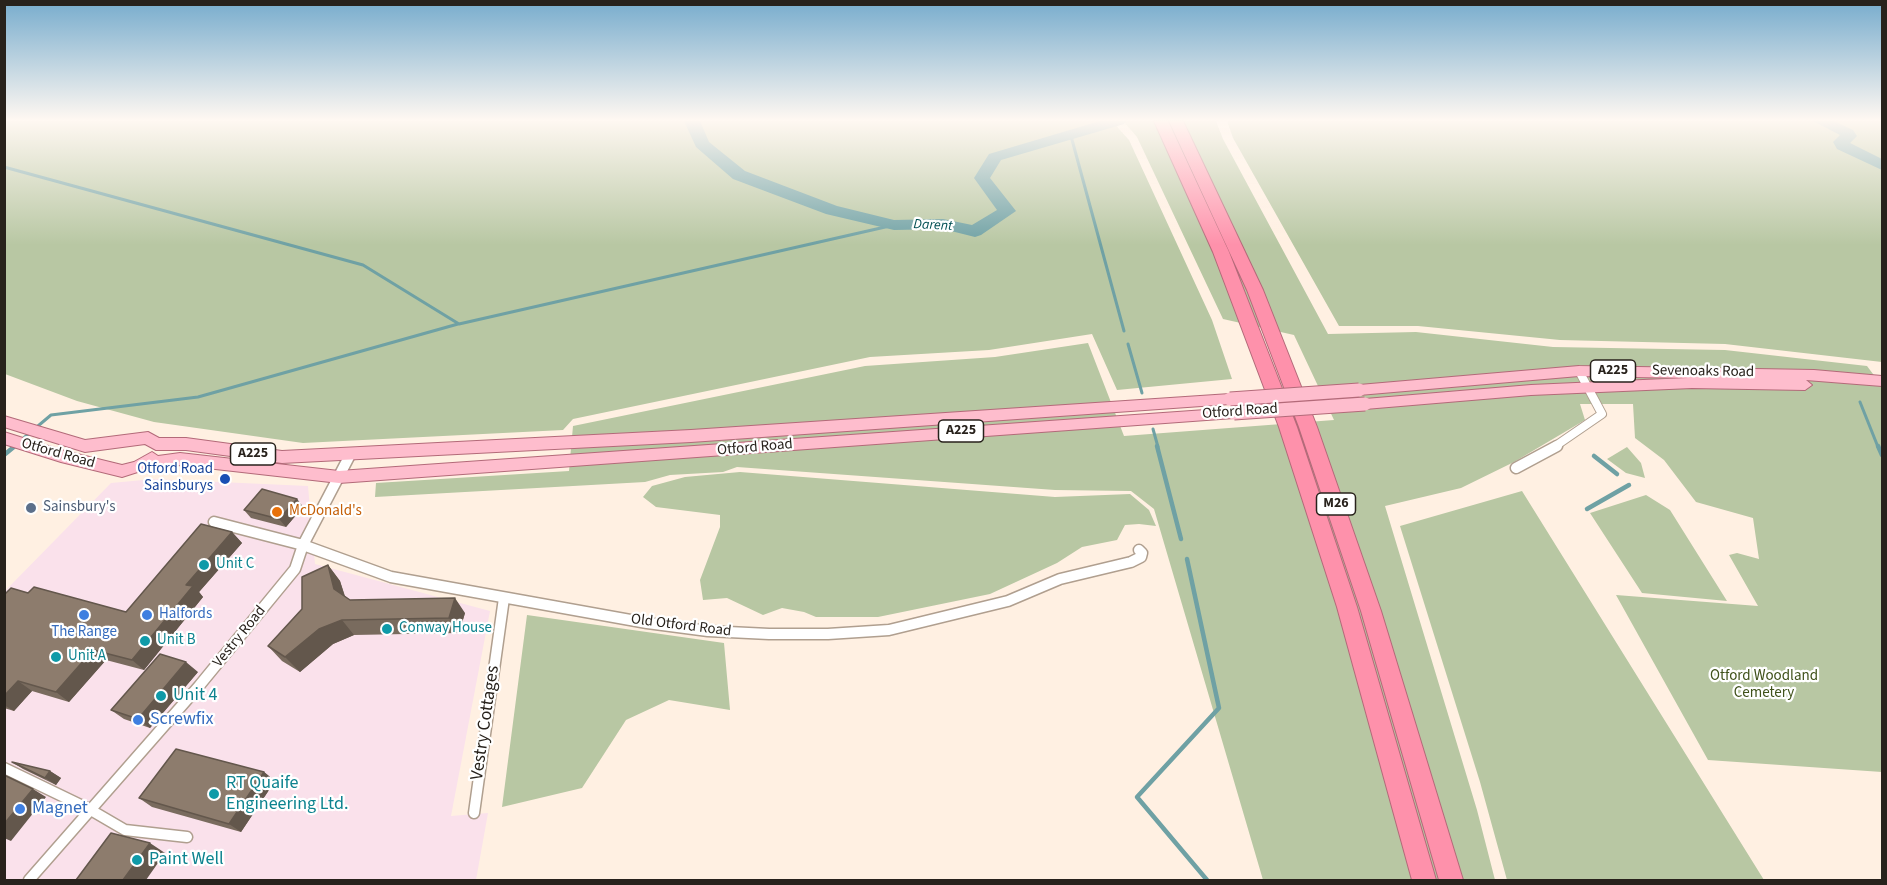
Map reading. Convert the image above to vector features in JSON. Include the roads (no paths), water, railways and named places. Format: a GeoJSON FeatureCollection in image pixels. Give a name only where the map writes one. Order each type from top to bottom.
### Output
{"type":"FeatureCollection","features":[{"type":"Feature","properties":{"kind":"highway","name":"M26"},"geometry":{"type":"LineString","coordinates":[[1186,162],[1202,209],[1244,308],[1306,478],[1369,680],[1424,880]]}},
{"type":"Feature","properties":{"kind":"highway","name":"M26"},"geometry":{"type":"LineString","coordinates":[[1189,162],[1255,290],[1322,466],[1382,645],[1451,880]]}},
{"type":"Feature","properties":{"kind":"main road","name":"Sevenoaks Road"},"geometry":{"type":"LineString","coordinates":[[1362,397],[1579,371],[1814,375],[1882,381]]}},
{"type":"Feature","properties":{"kind":"main road","name":"Sevenoaks Road"},"geometry":{"type":"LineString","coordinates":[[1362,397],[1692,383],[1833,385],[1867,381]]}},
{"type":"Feature","properties":{"kind":"main road","name":"Otford Road"},"geometry":{"type":"LineString","coordinates":[[4,421],[85,446],[148,438],[156,444],[186,444],[282,457],[1362,397]]}},
{"type":"Feature","properties":{"kind":"main road","name":"Otford Road"},"geometry":{"type":"LineString","coordinates":[[4,438],[61,456],[122,471],[146,463],[180,459],[339,477],[689,453],[1232,406]]}},
{"type":"Feature","properties":{"kind":"main road","name":"Otford Road"},"geometry":{"type":"LineString","coordinates":[[112,468],[109,464],[111,455],[130,441]]}},
{"type":"Feature","properties":{"kind":"main road"},"geometry":{"type":"LineString","coordinates":[[146,463],[154,456],[156,444]]}},
{"type":"Feature","properties":{"kind":"street"},"geometry":{"type":"LineString","coordinates":[[1516,468],[1560,444],[1602,414],[1579,371]]}},
{"type":"Feature","properties":{"kind":"street","name":"Vestry Road"},"geometry":{"type":"LineString","coordinates":[[29,880],[89,809],[200,686],[295,569],[303,545],[350,455]]}},
{"type":"Feature","properties":{"kind":"street","name":"Old Otford Road"},"geometry":{"type":"LineString","coordinates":[[214,522],[303,545],[391,577],[646,623],[708,631],[828,634],[889,630],[1008,601],[1060,579],[1131,562],[1141,557],[1139,550]]}},
{"type":"Feature","properties":{"kind":"street","name":"Vestry Cottages"},"geometry":{"type":"LineString","coordinates":[[474,813],[504,598]]}},
{"type":"Feature","properties":{"kind":"street"},"geometry":{"type":"LineString","coordinates":[[4,768],[89,809],[125,830],[187,837]]}},
{"type":"Feature","properties":{"kind":"waterway","name":"Darent"},"geometry":{"type":"LineString","coordinates":[[724,162],[739,175],[832,210],[894,225],[943,224],[975,231],[1007,211],[982,178],[992,162]]}},
{"type":"Feature","properties":{"kind":"waterway"},"geometry":{"type":"LineString","coordinates":[[1078,162],[1124,331]]}},
{"type":"Feature","properties":{"kind":"waterway","name":"Darent"},"geometry":{"type":"LineString","coordinates":[[1876,162],[1882,165]]}},
{"type":"Feature","properties":{"kind":"waterway"},"geometry":{"type":"LineString","coordinates":[[4,167],[363,265],[459,324],[894,225]]}},
{"type":"Feature","properties":{"kind":"waterway"},"geometry":{"type":"LineString","coordinates":[[13,447],[51,415],[198,397],[458,324]]}},
{"type":"Feature","properties":{"kind":"waterway"},"geometry":{"type":"LineString","coordinates":[[1128,344],[1142,393]]}},
{"type":"Feature","properties":{"kind":"waterway"},"geometry":{"type":"LineString","coordinates":[[1860,402],[1878,447]]}},
{"type":"Feature","properties":{"kind":"waterway"},"geometry":{"type":"LineString","coordinates":[[1153,429],[1158,447]]}},
{"type":"Feature","properties":{"kind":"waterway"},"geometry":{"type":"LineString","coordinates":[[4,455],[15,446]]}},
{"type":"Feature","properties":{"kind":"waterway"},"geometry":{"type":"LineString","coordinates":[[1157,446],[1181,539]]}},
{"type":"Feature","properties":{"kind":"waterway"},"geometry":{"type":"LineString","coordinates":[[1878,446],[1882,455]]}},
{"type":"Feature","properties":{"kind":"waterway"},"geometry":{"type":"LineString","coordinates":[[1594,456],[1617,474]]}},
{"type":"Feature","properties":{"kind":"waterway"},"geometry":{"type":"LineString","coordinates":[[1587,509],[1629,485]]}},
{"type":"Feature","properties":{"kind":"waterway"},"geometry":{"type":"LineString","coordinates":[[1187,559],[1219,708],[1137,797],[1207,880]]}},
{"type":"Feature","properties":{"kind":"place","name":"Otford Road Sainsburys"},"geometry":{"type":"Point","coordinates":[225,479]}},
{"type":"Feature","properties":{"kind":"place","name":"Sainsbury's"},"geometry":{"type":"Point","coordinates":[31,508]}},
{"type":"Feature","properties":{"kind":"place","name":"McDonald's"},"geometry":{"type":"Point","coordinates":[277,512]}},
{"type":"Feature","properties":{"kind":"place","name":"Unit C"},"geometry":{"type":"Point","coordinates":[204,565]}},
{"type":"Feature","properties":{"kind":"place","name":"The Range"},"geometry":{"type":"Point","coordinates":[84,615]}},
{"type":"Feature","properties":{"kind":"place","name":"Halfords"},"geometry":{"type":"Point","coordinates":[147,615]}},
{"type":"Feature","properties":{"kind":"place","name":"Conway House"},"geometry":{"type":"Point","coordinates":[387,629]}},
{"type":"Feature","properties":{"kind":"place","name":"Unit B"},"geometry":{"type":"Point","coordinates":[145,641]}},
{"type":"Feature","properties":{"kind":"place","name":"Unit A"},"geometry":{"type":"Point","coordinates":[56,657]}},
{"type":"Feature","properties":{"kind":"place","name":"Unit 4"},"geometry":{"type":"Point","coordinates":[161,696]}},
{"type":"Feature","properties":{"kind":"place","name":"Screwfix"},"geometry":{"type":"Point","coordinates":[138,720]}},
{"type":"Feature","properties":{"kind":"place","name":"RT Quaife Engineering Ltd."},"geometry":{"type":"Point","coordinates":[214,794]}},
{"type":"Feature","properties":{"kind":"place","name":"Magnet"},"geometry":{"type":"Point","coordinates":[20,809]}},
{"type":"Feature","properties":{"kind":"place","name":"Paint Well"},"geometry":{"type":"Point","coordinates":[137,860]}},
{"type":"Feature","properties":{"kind":"park label","name":"Otford Woodland Cemetery"},"geometry":{"type":"Point","coordinates":[1764,686]}}]}
